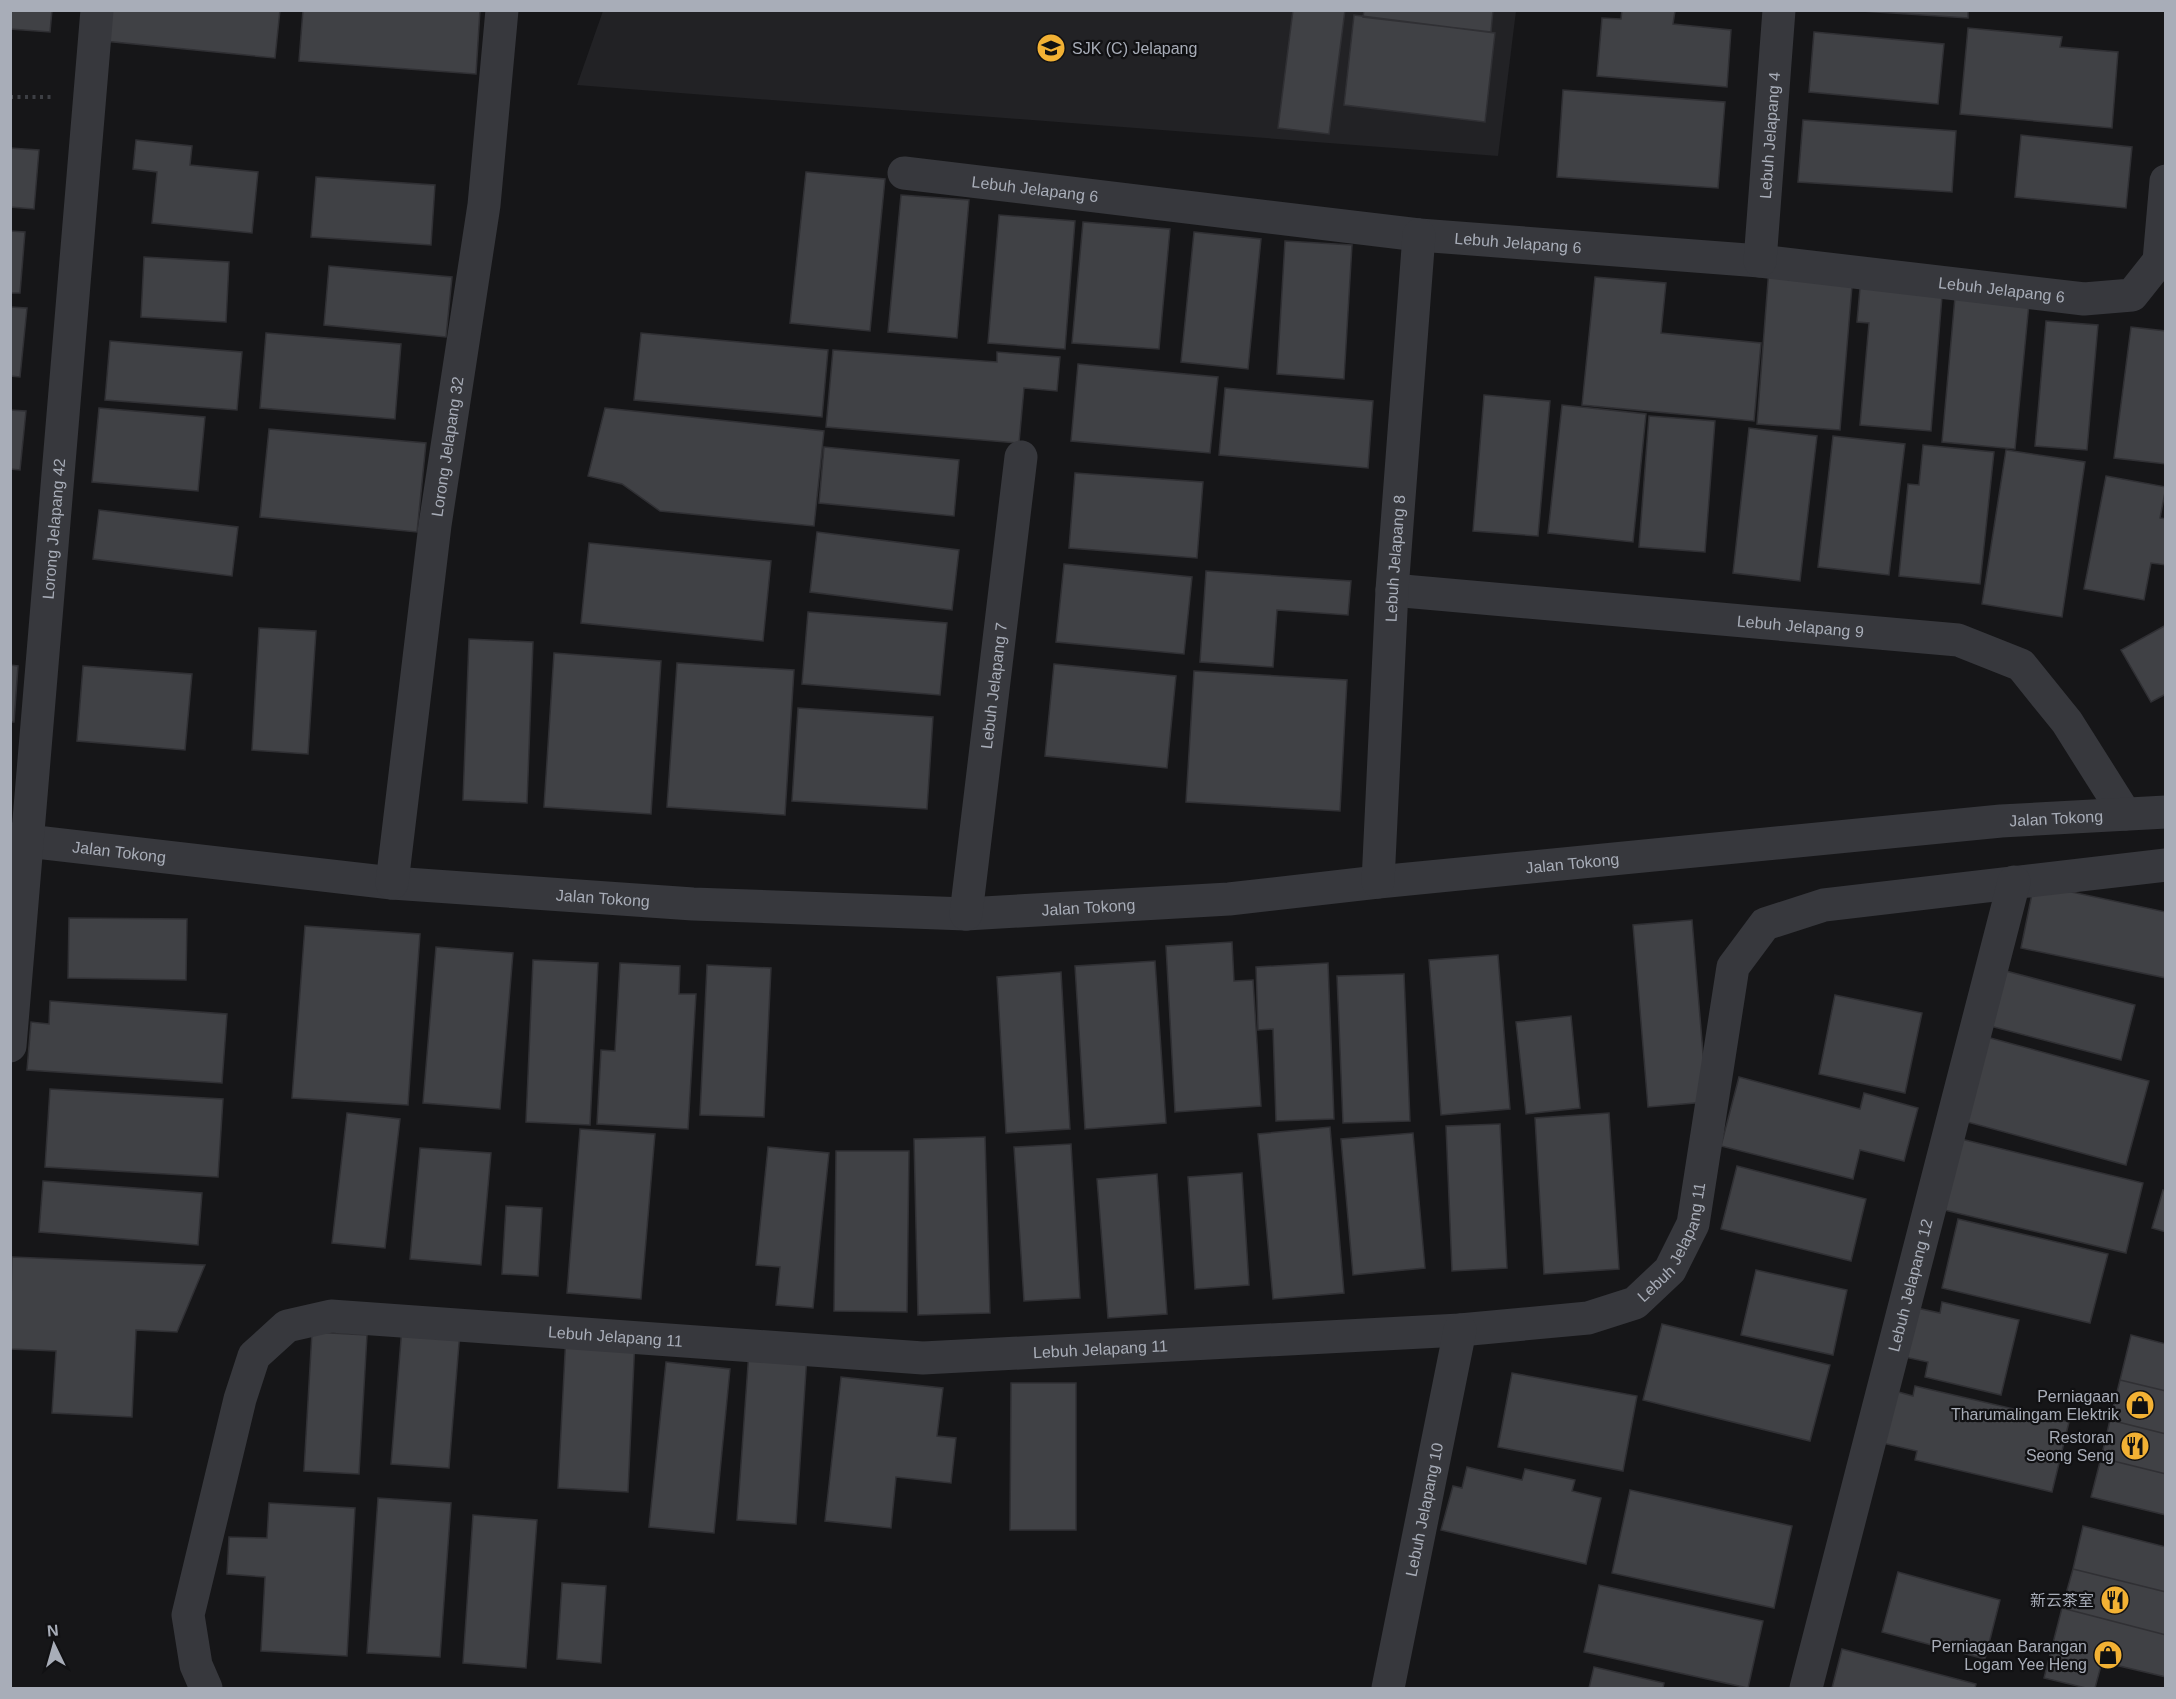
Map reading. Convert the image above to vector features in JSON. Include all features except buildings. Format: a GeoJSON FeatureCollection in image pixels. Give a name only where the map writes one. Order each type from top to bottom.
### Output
{"type":"FeatureCollection","features":[{"type":"Feature","properties":{"kind":"street","name":"Lorong Jelapang 42"},"geometry":{"type":"LineString","coordinates":[[10,1046],[19,840],[97,10]]}},
{"type":"Feature","properties":{"kind":"street","name":"Lorong Jelapang 32"},"geometry":{"type":"LineString","coordinates":[[393,883],[435,525],[484,205],[502,10]]}},
{"type":"Feature","properties":{"kind":"street","name":"Lebuh Jelapang 4"},"geometry":{"type":"LineString","coordinates":[[1760,261],[1779,10]]}},
{"type":"Feature","properties":{"kind":"street","name":"Lebuh Jelapang 6"},"geometry":{"type":"LineString","coordinates":[[904,173],[1419,235],[1760,261],[2084,299],[2132,296],[2159,261],[2166,181]]}},
{"type":"Feature","properties":{"kind":"street","name":"Lebuh Jelapang 8"},"geometry":{"type":"LineString","coordinates":[[1378,882],[1392,590],[1419,235]]}},
{"type":"Feature","properties":{"kind":"street","name":"Lebuh Jelapang 7"},"geometry":{"type":"LineString","coordinates":[[966,914],[1021,457]]}},
{"type":"Feature","properties":{"kind":"street","name":"Lebuh Jelapang 9"},"geometry":{"type":"LineString","coordinates":[[1392,590],[1958,640],[2022,665],[2067,722],[2126,814]]}},
{"type":"Feature","properties":{"kind":"street","name":"Jalan Tokong"},"geometry":{"type":"LineString","coordinates":[[19,840],[393,883],[693,904],[966,914],[1228,899],[1378,882],[2001,821],[2166,812]]}},
{"type":"Feature","properties":{"kind":"street","name":"Lebuh Jelapang 11"},"geometry":{"type":"LineString","coordinates":[[206,1689],[196,1665],[188,1614],[240,1399],[254,1356],[287,1326],[331,1316],[923,1358],[1460,1330],[1588,1318],[1635,1303],[1670,1270],[1693,1224],[1733,968],[1765,924],[1824,905],[2166,865]]}},
{"type":"Feature","properties":{"kind":"street","name":"Lebuh Jelapang 12"},"geometry":{"type":"LineString","coordinates":[[1806,1689],[2014,882]]}},
{"type":"Feature","properties":{"kind":"street","name":"Lebuh Jelapang 10"},"geometry":{"type":"LineString","coordinates":[[1388,1689],[1460,1330]]}},
{"type":"Feature","properties":{"kind":"shaded area","name":"SJK (C) Jelapang"},"geometry":{"type":"Polygon","coordinates":[[[603,11],[1516,11],[1498,156],[577,85],[603,11]]]}},
{"type":"Feature","properties":{"kind":"place","name":"SJK (C) Jelapang"},"geometry":{"type":"Point","coordinates":[1051,48]}},
{"type":"Feature","properties":{"kind":"place","name":"Perniagaan Tharumalingam Elektrik"},"geometry":{"type":"Point","coordinates":[2140,1405]}},
{"type":"Feature","properties":{"kind":"place","name":"Restoran Seong Seng"},"geometry":{"type":"Point","coordinates":[2135,1446]}},
{"type":"Feature","properties":{"kind":"place","name":"新云茶室"},"geometry":{"type":"Point","coordinates":[2115,1600]}},
{"type":"Feature","properties":{"kind":"place","name":"Perniagaan Barangan Logam Yee Heng"},"geometry":{"type":"Point","coordinates":[2108,1655]}}]}
